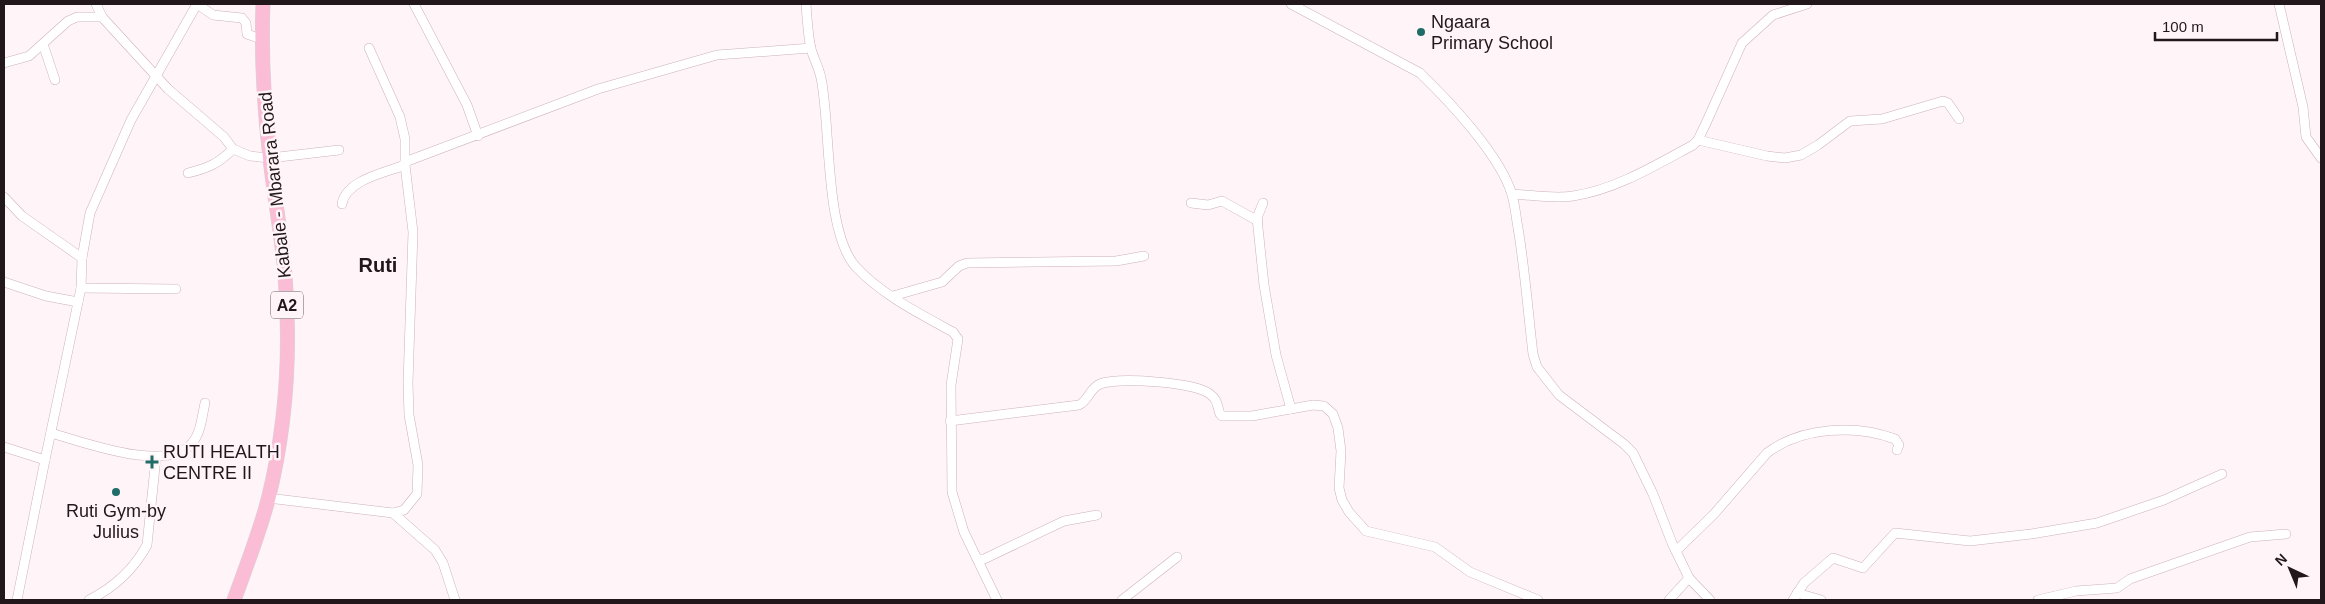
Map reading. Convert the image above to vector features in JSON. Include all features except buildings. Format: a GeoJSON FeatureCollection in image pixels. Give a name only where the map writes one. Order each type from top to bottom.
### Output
{"type":"FeatureCollection","features":[{"type":"Feature","properties":{"kind":"main road","name":"Kabale - Mbarara Road"},"geometry":{"type":"LineString","coordinates":[[234,600],[268,498],[278,447],[284,398],[288,334],[285,273],[270,158],[261,39],[263,4]]}},
{"type":"Feature","properties":{"kind":"street"},"geometry":{"type":"LineString","coordinates":[[96,4],[102,17],[156,76],[190,111],[224,137],[232,149],[250,156],[270,158],[339,150]]}},
{"type":"Feature","properties":{"kind":"street"},"geometry":{"type":"LineString","coordinates":[[17,600],[81,288],[82,258],[94,205],[131,120],[197,4],[213,15],[242,18],[246,23],[247,34],[261,39]]}},
{"type":"Feature","properties":{"kind":"street"},"geometry":{"type":"LineString","coordinates":[[414,4],[467,105],[478,136]]}},
{"type":"Feature","properties":{"kind":"street"},"geometry":{"type":"LineString","coordinates":[[806,4],[811,48],[821,77],[832,202],[841,235],[855,266],[893,296],[953,332],[958,339],[952,385],[950,421],[952,492],[964,532],[997,600]]}},
{"type":"Feature","properties":{"kind":"street"},"geometry":{"type":"LineString","coordinates":[[1291,4],[1420,73],[1434,86],[1482,144],[1503,175],[1512,194],[1523,256],[1533,354],[1537,367],[1559,395],[1570,405],[1624,444],[1632,453],[1653,494],[1689,578],[1710,600]]}},
{"type":"Feature","properties":{"kind":"street"},"geometry":{"type":"LineString","coordinates":[[1512,194],[1571,196],[1586,194],[1633,175],[1687,148],[1698,140],[1742,43],[1773,15],[1807,4]]}},
{"type":"Feature","properties":{"kind":"street"},"geometry":{"type":"LineString","coordinates":[[2279,4],[2302,107],[2306,137],[2321,158]]}},
{"type":"Feature","properties":{"kind":"street"},"geometry":{"type":"LineString","coordinates":[[4,63],[24,58],[43,44],[68,21],[77,17],[102,17]]}},
{"type":"Feature","properties":{"kind":"street"},"geometry":{"type":"LineString","coordinates":[[43,44],[54,80]]}},
{"type":"Feature","properties":{"kind":"street"},"geometry":{"type":"LineString","coordinates":[[268,498],[393,514],[404,510],[417,494],[418,465],[409,415],[408,382],[414,232],[405,164],[405,139],[400,117],[370,48]]}},
{"type":"Feature","properties":{"kind":"street"},"geometry":{"type":"LineString","coordinates":[[342,204],[344,195],[348,190],[361,182],[598,89],[717,55],[811,48]]}},
{"type":"Feature","properties":{"kind":"street"},"geometry":{"type":"LineString","coordinates":[[1698,140],[1767,156],[1785,158],[1801,156],[1818,146],[1850,121],[1876,120],[1943,101],[1948,103],[1959,119]]}},
{"type":"Feature","properties":{"kind":"street"},"geometry":{"type":"LineString","coordinates":[[188,172],[221,162],[232,149]]}},
{"type":"Feature","properties":{"kind":"street"},"geometry":{"type":"LineString","coordinates":[[4,196],[22,216],[82,258]]}},
{"type":"Feature","properties":{"kind":"street"},"geometry":{"type":"LineString","coordinates":[[1191,203],[1208,205],[1222,201],[1258,221]]}},
{"type":"Feature","properties":{"kind":"street"},"geometry":{"type":"LineString","coordinates":[[1263,203],[1258,221],[1269,317],[1276,355],[1291,409]]}},
{"type":"Feature","properties":{"kind":"street"},"geometry":{"type":"LineString","coordinates":[[893,296],[942,282],[959,266],[967,263],[1116,261],[1144,256]]}},
{"type":"Feature","properties":{"kind":"street"},"geometry":{"type":"LineString","coordinates":[[4,282],[46,296],[78,302]]}},
{"type":"Feature","properties":{"kind":"street"},"geometry":{"type":"LineString","coordinates":[[81,288],[176,289]]}},
{"type":"Feature","properties":{"kind":"street"},"geometry":{"type":"LineString","coordinates":[[950,421],[1079,406],[1097,386],[1123,380],[1175,384],[1204,390],[1217,400],[1222,416],[1252,416],[1318,405],[1328,409],[1333,414],[1338,428],[1340,445],[1339,488],[1342,500],[1349,512],[1366,531],[1435,547],[1470,572],[1538,600]]}},
{"type":"Feature","properties":{"kind":"street"},"geometry":{"type":"LineString","coordinates":[[51,433],[108,448],[156,457],[171,456],[192,444],[198,432],[205,403]]}},
{"type":"Feature","properties":{"kind":"street"},"geometry":{"type":"LineString","coordinates":[[1676,551],[1714,514],[1768,453],[1777,446],[1795,438],[1847,430],[1875,433],[1895,439],[1899,445],[1897,450]]}},
{"type":"Feature","properties":{"kind":"street"},"geometry":{"type":"LineString","coordinates":[[4,447],[45,460]]}},
{"type":"Feature","properties":{"kind":"street"},"geometry":{"type":"LineString","coordinates":[[89,600],[114,585],[130,570],[147,545],[156,457]]}},
{"type":"Feature","properties":{"kind":"street"},"geometry":{"type":"LineString","coordinates":[[1821,600],[1795,597],[1804,583],[1833,558],[1863,568],[1895,534],[1970,541],[2097,523],[2164,500],[2222,474]]}},
{"type":"Feature","properties":{"kind":"street"},"geometry":{"type":"LineString","coordinates":[[393,514],[435,550],[443,563],[455,600]]}},
{"type":"Feature","properties":{"kind":"street"},"geometry":{"type":"LineString","coordinates":[[978,559],[984,559],[1064,520],[1097,515]]}},
{"type":"Feature","properties":{"kind":"street"},"geometry":{"type":"LineString","coordinates":[[2038,600],[2076,591],[2117,588],[2130,579],[2231,542],[2250,536],[2286,534]]}},
{"type":"Feature","properties":{"kind":"street"},"geometry":{"type":"LineString","coordinates":[[1122,600],[1177,557]]}},
{"type":"Feature","properties":{"kind":"street"},"geometry":{"type":"LineString","coordinates":[[1669,600],[1689,578]]}},
{"type":"Feature","properties":{"kind":"place","name":"Ngaara Primary School"},"geometry":{"type":"Point","coordinates":[1421,32]}},
{"type":"Feature","properties":{"kind":"place","name":"RUTI HEALTH CENTRE II"},"geometry":{"type":"Point","coordinates":[152,462]}},
{"type":"Feature","properties":{"kind":"place","name":"Ruti Gym-by Julius"},"geometry":{"type":"Point","coordinates":[116,492]}},
{"type":"Feature","properties":{"kind":"district","name":"Ruti"},"geometry":{"type":"Point","coordinates":[378,265]}}]}
